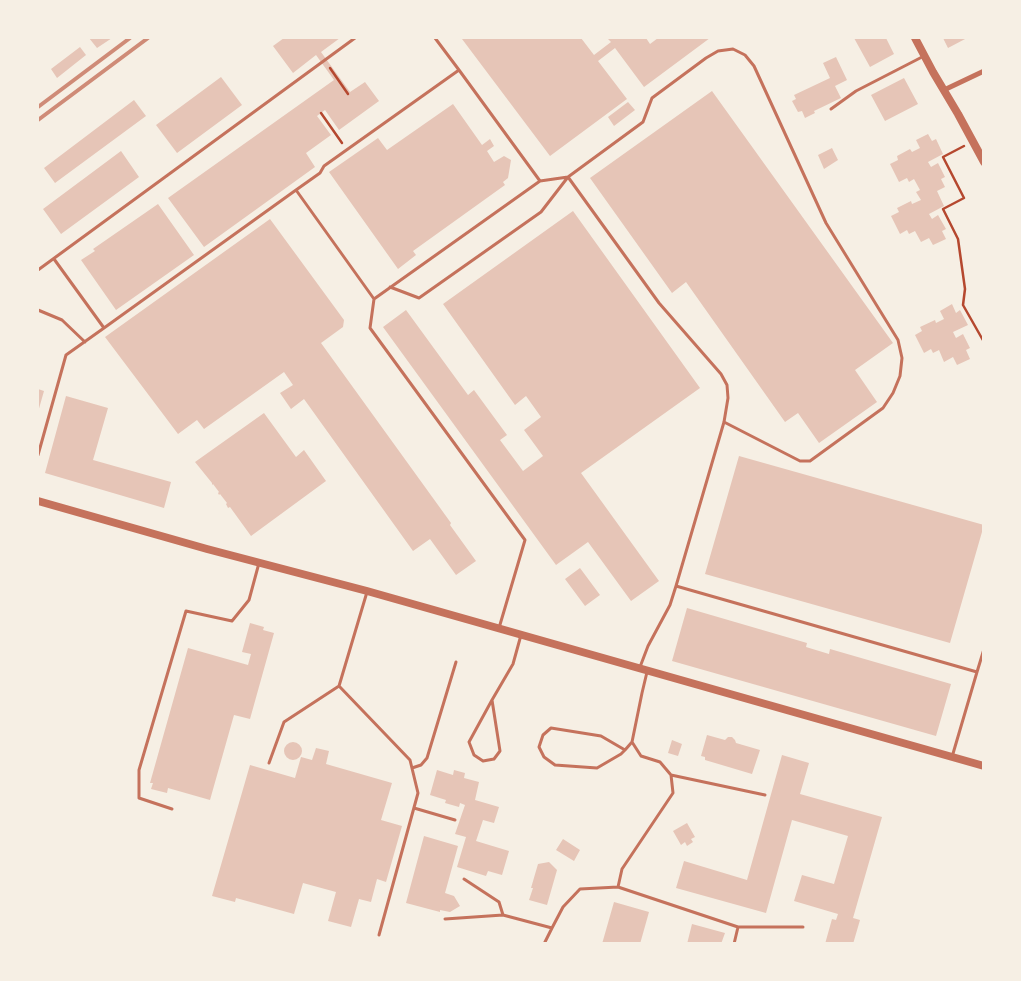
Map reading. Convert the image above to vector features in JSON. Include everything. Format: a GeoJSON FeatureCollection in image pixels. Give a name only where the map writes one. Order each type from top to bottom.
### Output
{"type":"FeatureCollection","features":[{"type":"Feature","properties":{"kind":"street"},"geometry":{"type":"LineString","coordinates":[[915,38],[984,162]]}},
{"type":"Feature","properties":{"kind":"street"},"geometry":{"type":"LineString","coordinates":[[944,90],[984,71]]}},
{"type":"Feature","properties":{"kind":"street"},"geometry":{"type":"LineString","coordinates":[[38,501],[367,591],[984,766]]}},
{"type":"Feature","properties":{"kind":"lane"},"geometry":{"type":"LineString","coordinates":[[38,270],[355,38]]}},
{"type":"Feature","properties":{"kind":"lane"},"geometry":{"type":"LineString","coordinates":[[436,38],[540,181]]}},
{"type":"Feature","properties":{"kind":"lane"},"geometry":{"type":"LineString","coordinates":[[390,288],[419,298],[541,212],[568,177],[643,122],[652,98],[706,58],[718,51],[732,49],[746,55],[754,66],[826,223],[898,340],[902,358],[900,376],[893,393],[882,408],[810,461],[800,461],[724,422]]}},
{"type":"Feature","properties":{"kind":"lane"},"geometry":{"type":"LineString","coordinates":[[831,109],[856,92],[925,56]]}},
{"type":"Feature","properties":{"kind":"lane"},"geometry":{"type":"LineString","coordinates":[[38,454],[66,355],[320,173],[324,166],[459,70]]}},
{"type":"Feature","properties":{"kind":"lane"},"geometry":{"type":"LineString","coordinates":[[374,298],[540,181],[568,177]]}},
{"type":"Feature","properties":{"kind":"lane"},"geometry":{"type":"LineString","coordinates":[[568,177],[659,304],[721,374],[726,385],[728,398],[724,422],[670,605],[644,654],[642,692],[632,742],[625,750],[597,768],[556,765],[544,757],[540,747],[543,735],[551,728],[602,736],[625,750]]}},
{"type":"Feature","properties":{"kind":"lane"},"geometry":{"type":"LineString","coordinates":[[296,190],[374,298],[370,328],[525,540],[498,628]]}},
{"type":"Feature","properties":{"kind":"lane"},"geometry":{"type":"LineString","coordinates":[[54,259],[104,328]]}},
{"type":"Feature","properties":{"kind":"lane"},"geometry":{"type":"LineString","coordinates":[[38,310],[62,320],[85,342]]}},
{"type":"Feature","properties":{"kind":"lane"},"geometry":{"type":"LineString","coordinates":[[172,808],[139,798],[139,770],[186,611],[232,621],[249,600],[259,563]]}},
{"type":"Feature","properties":{"kind":"lane"},"geometry":{"type":"LineString","coordinates":[[676,586],[977,672]]}},
{"type":"Feature","properties":{"kind":"lane"},"geometry":{"type":"LineString","coordinates":[[270,763],[284,722],[339,686],[367,591]]}},
{"type":"Feature","properties":{"kind":"lane"},"geometry":{"type":"LineString","coordinates":[[492,700],[500,751],[494,759],[483,761],[474,755],[469,742],[492,700],[513,664],[521,635]]}},
{"type":"Feature","properties":{"kind":"lane"},"geometry":{"type":"LineString","coordinates":[[952,758],[984,649]]}},
{"type":"Feature","properties":{"kind":"lane"},"geometry":{"type":"LineString","coordinates":[[412,768],[421,765],[428,758],[456,662]]}},
{"type":"Feature","properties":{"kind":"lane"},"geometry":{"type":"LineString","coordinates":[[339,686],[410,760],[418,793],[379,935]]}},
{"type":"Feature","properties":{"kind":"lane"},"geometry":{"type":"LineString","coordinates":[[618,887],[622,869],[672,792],[671,775],[660,762],[642,756],[632,742]]}},
{"type":"Feature","properties":{"kind":"lane"},"geometry":{"type":"LineString","coordinates":[[671,775],[765,795]]}},
{"type":"Feature","properties":{"kind":"lane"},"geometry":{"type":"LineString","coordinates":[[414,808],[455,820]]}},
{"type":"Feature","properties":{"kind":"lane"},"geometry":{"type":"LineString","coordinates":[[464,879],[499,902],[503,915]]}},
{"type":"Feature","properties":{"kind":"lane"},"geometry":{"type":"LineString","coordinates":[[544,944],[563,907],[580,889],[618,887],[738,926],[803,927]]}},
{"type":"Feature","properties":{"kind":"lane"},"geometry":{"type":"LineString","coordinates":[[445,919],[503,915],[552,928]]}},
{"type":"Feature","properties":{"kind":"lane"},"geometry":{"type":"LineString","coordinates":[[734,944],[738,926]]}},
{"type":"Feature","properties":{"kind":"path"},"geometry":{"type":"LineString","coordinates":[[324,60],[348,94]]}},
{"type":"Feature","properties":{"kind":"path"},"geometry":{"type":"LineString","coordinates":[[321,113],[347,150]]}},
{"type":"Feature","properties":{"kind":"path"},"geometry":{"type":"LineString","coordinates":[[973,142],[943,157],[964,198],[943,209],[958,239],[965,289],[963,305],[984,342]]}},
{"type":"Feature","properties":{"kind":"building"},"geometry":{"type":"Polygon","coordinates":[[[89,38],[112,38],[97,48],[89,38]]]}},
{"type":"Feature","properties":{"kind":"building"},"geometry":{"type":"Polygon","coordinates":[[[284,38],[340,38],[321,52],[350,92],[365,82],[379,101],[339,130],[325,110],[317,116],[331,135],[306,153],[315,167],[204,247],[168,198],[334,80],[316,55],[293,73],[273,46],[284,38]]]}},
{"type":"Feature","properties":{"kind":"building"},"geometry":{"type":"Polygon","coordinates":[[[581,38],[594,55],[611,42],[607,38],[646,38],[650,44],[658,38],[710,38],[644,87],[615,48],[598,61],[627,99],[550,156],[462,39],[581,38]]]}},
{"type":"Feature","properties":{"kind":"building"},"geometry":{"type":"Polygon","coordinates":[[[854,38],[886,38],[894,54],[870,67],[854,38]]]}},
{"type":"Feature","properties":{"kind":"building"},"geometry":{"type":"Polygon","coordinates":[[[943,38],[967,38],[948,48],[943,38]]]}},
{"type":"Feature","properties":{"kind":"building"},"geometry":{"type":"Polygon","coordinates":[[[80,47],[86,55],[57,78],[51,69],[80,47]]]}},
{"type":"Feature","properties":{"kind":"building"},"geometry":{"type":"Polygon","coordinates":[[[836,57],[847,80],[835,86],[841,98],[814,111],[815,113],[805,118],[802,111],[798,112],[792,101],[796,99],[794,95],[830,78],[823,63],[836,57]]]}},
{"type":"Feature","properties":{"kind":"building"},"geometry":{"type":"Polygon","coordinates":[[[221,77],[242,105],[177,153],[156,125],[221,77]]]}},
{"type":"Feature","properties":{"kind":"building"},"geometry":{"type":"Polygon","coordinates":[[[904,78],[918,104],[885,121],[871,95],[904,78]]]}},
{"type":"Feature","properties":{"kind":"building"},"geometry":{"type":"Polygon","coordinates":[[[712,91],[893,343],[855,370],[877,402],[819,443],[798,413],[785,422],[686,282],[672,293],[590,178],[712,91]]]}},
{"type":"Feature","properties":{"kind":"building"},"geometry":{"type":"Polygon","coordinates":[[[134,100],[146,116],[55,183],[44,168],[134,100]]]}},
{"type":"Feature","properties":{"kind":"building"},"geometry":{"type":"Polygon","coordinates":[[[628,102],[635,110],[614,126],[608,117],[628,102]]]}},
{"type":"Feature","properties":{"kind":"building"},"geometry":{"type":"Polygon","coordinates":[[[453,104],[482,145],[490,139],[494,146],[487,151],[494,162],[504,156],[511,160],[508,178],[503,182],[505,185],[413,251],[416,255],[398,269],[329,172],[378,138],[387,150],[453,104]]]}},
{"type":"Feature","properties":{"kind":"building"},"geometry":{"type":"Polygon","coordinates":[[[928,134],[932,141],[936,139],[943,154],[928,162],[931,167],[938,163],[945,177],[941,179],[945,187],[937,191],[944,206],[929,214],[932,219],[938,215],[946,229],[942,231],[946,239],[933,245],[929,238],[921,242],[915,231],[909,234],[907,230],[900,234],[891,216],[899,212],[897,208],[911,201],[912,204],[921,200],[916,192],[920,190],[914,179],[909,182],[907,178],[899,182],[890,164],[898,160],[897,156],[910,149],[912,152],[920,148],[916,140],[928,134]]]}},
{"type":"Feature","properties":{"kind":"building"},"geometry":{"type":"Polygon","coordinates":[[[832,148],[838,160],[824,169],[818,155],[832,148]]]}},
{"type":"Feature","properties":{"kind":"building"},"geometry":{"type":"Polygon","coordinates":[[[121,151],[139,177],[61,234],[43,209],[121,151]]]}},
{"type":"Feature","properties":{"kind":"building"},"geometry":{"type":"Polygon","coordinates":[[[158,204],[194,255],[116,310],[81,260],[95,251],[93,249],[158,204]]]}},
{"type":"Feature","properties":{"kind":"building"},"geometry":{"type":"Polygon","coordinates":[[[573,211],[700,388],[581,473],[659,581],[631,601],[588,542],[556,565],[383,327],[406,310],[468,395],[474,390],[507,435],[500,440],[523,471],[543,456],[524,430],[541,417],[526,396],[515,405],[443,304],[573,211]]]}},
{"type":"Feature","properties":{"kind":"building"},"geometry":{"type":"Polygon","coordinates":[[[270,219],[344,320],[343,327],[321,343],[451,523],[450,525],[476,561],[456,575],[430,539],[413,551],[304,399],[291,409],[280,393],[293,385],[284,372],[204,429],[197,420],[178,434],[105,337],[270,219]]]}},
{"type":"Feature","properties":{"kind":"building"},"geometry":{"type":"Polygon","coordinates":[[[952,304],[956,313],[960,310],[968,325],[953,332],[956,338],[963,334],[970,348],[966,350],[970,359],[957,365],[953,357],[944,362],[939,350],[933,353],[931,349],[924,353],[915,335],[922,331],[920,327],[935,320],[936,323],[944,319],[940,311],[952,304]]]}},
{"type":"Feature","properties":{"kind":"building"},"geometry":{"type":"Polygon","coordinates":[[[38,389],[44,391],[38,412],[38,389]]]}},
{"type":"Feature","properties":{"kind":"building"},"geometry":{"type":"Polygon","coordinates":[[[66,396],[108,408],[93,460],[171,482],[164,508],[45,473],[66,396]]]}},
{"type":"Feature","properties":{"kind":"building"},"geometry":{"type":"Polygon","coordinates":[[[264,413],[296,457],[304,450],[326,481],[251,536],[195,462],[264,413]]]}},
{"type":"Feature","properties":{"kind":"building"},"geometry":{"type":"Polygon","coordinates":[[[739,456],[984,525],[950,643],[705,574],[739,456]]]}},
{"type":"Feature","properties":{"kind":"building"},"geometry":{"type":"Polygon","coordinates":[[[580,568],[600,595],[585,606],[565,579],[580,568]]]}},
{"type":"Feature","properties":{"kind":"building"},"geometry":{"type":"Polygon","coordinates":[[[687,608],[807,643],[806,647],[829,654],[830,649],[951,684],[936,736],[672,661],[687,608]]]}},
{"type":"Feature","properties":{"kind":"building"},"geometry":{"type":"Polygon","coordinates":[[[250,623],[264,627],[263,630],[274,633],[250,719],[234,715],[210,800],[168,788],[167,793],[151,789],[153,783],[150,783],[188,648],[248,665],[251,654],[242,652],[250,623]]]}},
{"type":"Feature","properties":{"kind":"building"},"geometry":{"type":"Polygon","coordinates":[[[707,735],[725,740],[728,737],[732,737],[736,743],[760,750],[752,774],[705,760],[705,757],[701,756],[707,735]]]}},
{"type":"Feature","properties":{"kind":"building"},"geometry":{"type":"Polygon","coordinates":[[[672,740],[682,744],[678,756],[668,753],[672,740]]]}},
{"type":"Feature","properties":{"kind":"building"},"geometry":{"type":"Polygon","coordinates":[[[293,742],[299,745],[302,751],[299,757],[293,760],[287,757],[284,751],[287,745],[293,742]]]}},
{"type":"Feature","properties":{"kind":"building"},"geometry":{"type":"Polygon","coordinates":[[[316,748],[329,751],[326,764],[392,783],[381,820],[402,826],[386,882],[377,879],[371,902],[359,899],[351,927],[328,921],[336,892],[303,883],[294,914],[236,898],[235,902],[212,896],[250,765],[295,778],[301,757],[312,760],[316,748]]]}},
{"type":"Feature","properties":{"kind":"building"},"geometry":{"type":"Polygon","coordinates":[[[782,755],[809,763],[800,794],[882,817],[853,918],[860,920],[853,944],[825,944],[832,919],[836,920],[838,914],[794,901],[802,875],[834,884],[848,836],[792,820],[766,913],[676,888],[684,861],[747,880],[782,755]]]}},
{"type":"Feature","properties":{"kind":"building"},"geometry":{"type":"Polygon","coordinates":[[[437,770],[453,775],[454,770],[465,773],[464,778],[479,782],[475,800],[499,807],[494,823],[483,820],[476,841],[509,851],[502,875],[488,871],[486,876],[457,867],[466,837],[455,834],[465,805],[460,803],[459,807],[445,803],[446,800],[430,795],[437,770]]]}},
{"type":"Feature","properties":{"kind":"building"},"geometry":{"type":"Polygon","coordinates":[[[687,823],[695,837],[691,839],[693,842],[687,846],[685,842],[681,845],[673,831],[687,823]]]}},
{"type":"Feature","properties":{"kind":"building"},"geometry":{"type":"Polygon","coordinates":[[[424,836],[458,846],[445,893],[454,896],[460,906],[450,912],[440,910],[440,912],[406,903],[424,836]]]}},
{"type":"Feature","properties":{"kind":"building"},"geometry":{"type":"Polygon","coordinates":[[[563,839],[580,850],[574,861],[556,850],[563,839]]]}},
{"type":"Feature","properties":{"kind":"building"},"geometry":{"type":"Polygon","coordinates":[[[549,862],[557,870],[547,905],[529,900],[538,864],[549,862]]]}},
{"type":"Feature","properties":{"kind":"building"},"geometry":{"type":"Polygon","coordinates":[[[614,902],[649,912],[640,944],[602,944],[614,902]]]}},
{"type":"Feature","properties":{"kind":"building"},"geometry":{"type":"Polygon","coordinates":[[[692,924],[725,933],[721,944],[687,944],[692,924]]]}},
{"type":"Feature","properties":{"kind":"railway"},"geometry":{"type":"LineString","coordinates":[[38,107],[130,38]]}},
{"type":"Feature","properties":{"kind":"railway"},"geometry":{"type":"LineString","coordinates":[[38,120],[148,38]]}}]}
